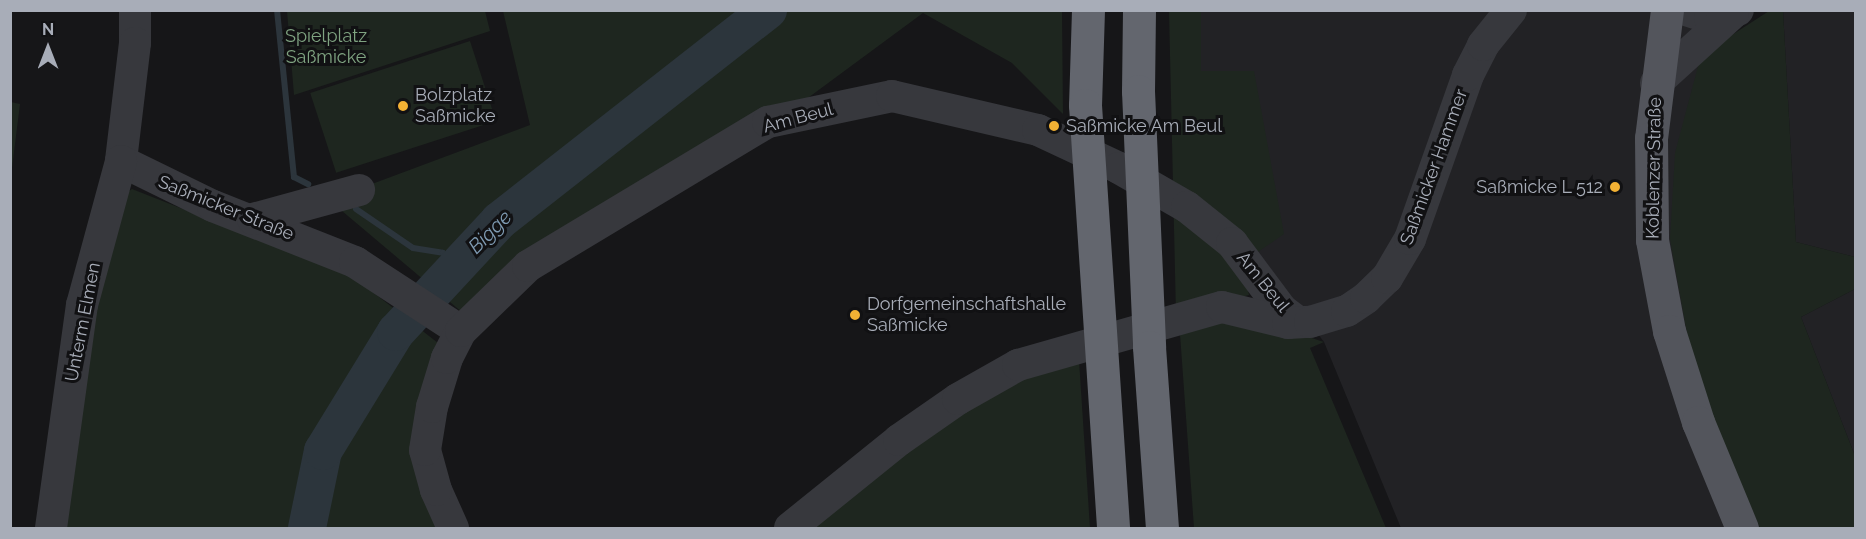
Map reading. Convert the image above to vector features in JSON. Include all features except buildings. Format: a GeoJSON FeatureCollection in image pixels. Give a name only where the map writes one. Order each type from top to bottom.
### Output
{"type":"FeatureCollection","features":[{"type":"Feature","properties":{"kind":"highway"},"geometry":{"type":"LineString","coordinates":[[1088,10],[1085,105],[1113,528]]}},
{"type":"Feature","properties":{"kind":"highway"},"geometry":{"type":"LineString","coordinates":[[1139,10],[1138,91],[1148,336],[1161,528]]}},
{"type":"Feature","properties":{"kind":"main road","name":"Koblenzer Straße"},"geometry":{"type":"LineString","coordinates":[[1667,10],[1656,83],[1652,240],[1669,331],[1698,422],[1742,528]]}},
{"type":"Feature","properties":{"kind":"street"},"geometry":{"type":"LineString","coordinates":[[121,161],[135,44],[135,10]]}},
{"type":"Feature","properties":{"kind":"street","name":"Saßmicker Hammer"},"geometry":{"type":"LineString","coordinates":[[1304,322],[1347,311],[1387,278],[1410,239],[1468,75],[1483,45],[1511,10]]}},
{"type":"Feature","properties":{"kind":"street"},"geometry":{"type":"LineString","coordinates":[[1686,10],[1710,18],[1735,12]]}},
{"type":"Feature","properties":{"kind":"street"},"geometry":{"type":"LineString","coordinates":[[1656,83],[1735,12]]}},
{"type":"Feature","properties":{"kind":"street","name":"Am Beul"},"geometry":{"type":"LineString","coordinates":[[453,528],[436,490],[425,450],[438,387],[461,331],[528,266],[768,122],[892,96],[1038,130],[1119,168],[1187,207],[1232,243],[1282,310],[1304,322]]}},
{"type":"Feature","properties":{"kind":"street","name":"Saßmicker Straße"},"geometry":{"type":"LineString","coordinates":[[121,161],[167,185],[355,262],[461,331]]}},
{"type":"Feature","properties":{"kind":"street","name":"Unterm Elmen"},"geometry":{"type":"LineString","coordinates":[[51,528],[82,305],[121,161]]}},
{"type":"Feature","properties":{"kind":"street"},"geometry":{"type":"LineString","coordinates":[[253,219],[359,190]]}},
{"type":"Feature","properties":{"kind":"street","name":"Am Beul"},"geometry":{"type":"LineString","coordinates":[[790,528],[899,440],[958,399],[1018,365],[1222,307],[1304,322]]}},
{"type":"Feature","properties":{"kind":"street","name":"Unterm Elmen"},"geometry":{"type":"LineString","coordinates":[[46,528],[56,486]]}},
{"type":"Feature","properties":{"kind":"shaded area"},"geometry":{"type":"Polygon","coordinates":[[[1201,11],[1709,11],[1731,528],[1401,528],[1324,342],[1256,252],[1201,71],[1201,11]]]}},
{"type":"Feature","properties":{"kind":"shaded area"},"geometry":{"type":"Polygon","coordinates":[[[1783,11],[1855,11],[1855,257],[1796,242],[1783,11]]]}},
{"type":"Feature","properties":{"kind":"shaded area"},"geometry":{"type":"Polygon","coordinates":[[[1855,289],[1855,456],[1801,317],[1855,289]]]}},
{"type":"Feature","properties":{"kind":"green space"},"geometry":{"type":"Polygon","coordinates":[[[1201,10],[1201,71],[1254,71],[1284,234],[1242,263],[1249,295],[1176,315],[1169,11],[1201,10]]]}},
{"type":"Feature","properties":{"kind":"green space","name":"Spielplatz Saßmicke"},"geometry":{"type":"Polygon","coordinates":[[[287,11],[485,11],[490,31],[294,95],[287,11]]]}},
{"type":"Feature","properties":{"kind":"green space"},"geometry":{"type":"Polygon","coordinates":[[[503,11],[1062,11],[1063,114],[1012,63],[923,13],[797,106],[463,313],[329,200],[530,125],[503,11]]]}},
{"type":"Feature","properties":{"kind":"green space"},"geometry":{"type":"Polygon","coordinates":[[[1769,11],[1783,11],[1796,242],[1855,257],[1855,289],[1801,317],[1855,456],[1855,528],[1760,528],[1695,378],[1670,239],[1675,153],[1701,55],[1769,11]]]}},
{"type":"Feature","properties":{"kind":"green space","name":"Bolzplatz Saßmicke"},"geometry":{"type":"Polygon","coordinates":[[[470,41],[496,121],[336,173],[310,93],[470,41]]]}},
{"type":"Feature","properties":{"kind":"green space"},"geometry":{"type":"Polygon","coordinates":[[[10,102],[20,104],[11,176],[10,102]]]}},
{"type":"Feature","properties":{"kind":"green space"},"geometry":{"type":"Polygon","coordinates":[[[132,189],[351,275],[438,343],[442,528],[57,528],[114,201],[132,189]]]}},
{"type":"Feature","properties":{"kind":"green space"},"geometry":{"type":"Polygon","coordinates":[[[1244,316],[1324,342],[1310,348],[1386,528],[1194,528],[1180,334],[1244,316]]]}},
{"type":"Feature","properties":{"kind":"green space"},"geometry":{"type":"Polygon","coordinates":[[[1079,360],[1090,528],[802,528],[904,448],[1020,376],[1079,360]]]}},
{"type":"Feature","properties":{"kind":"waterway"},"geometry":{"type":"LineString","coordinates":[[277,10],[294,177],[308,184]]}},
{"type":"Feature","properties":{"kind":"waterway","name":"Bigge"},"geometry":{"type":"LineString","coordinates":[[307,528],[323,451],[396,332],[499,221],[768,10]]}},
{"type":"Feature","properties":{"kind":"waterway"},"geometry":{"type":"LineString","coordinates":[[356,209],[413,248],[443,253],[458,265]]}},
{"type":"Feature","properties":{"kind":"place","name":"Bolzplatz Saßmicke"},"geometry":{"type":"Point","coordinates":[403,106]}},
{"type":"Feature","properties":{"kind":"place","name":"Saßmicke Am Beul"},"geometry":{"type":"Point","coordinates":[1054,126]}},
{"type":"Feature","properties":{"kind":"place","name":"Saßmicke L 512"},"geometry":{"type":"Point","coordinates":[1615,187]}},
{"type":"Feature","properties":{"kind":"place","name":"Dorfgemeinschaftshalle Saßmicke"},"geometry":{"type":"Point","coordinates":[855,315]}}]}
